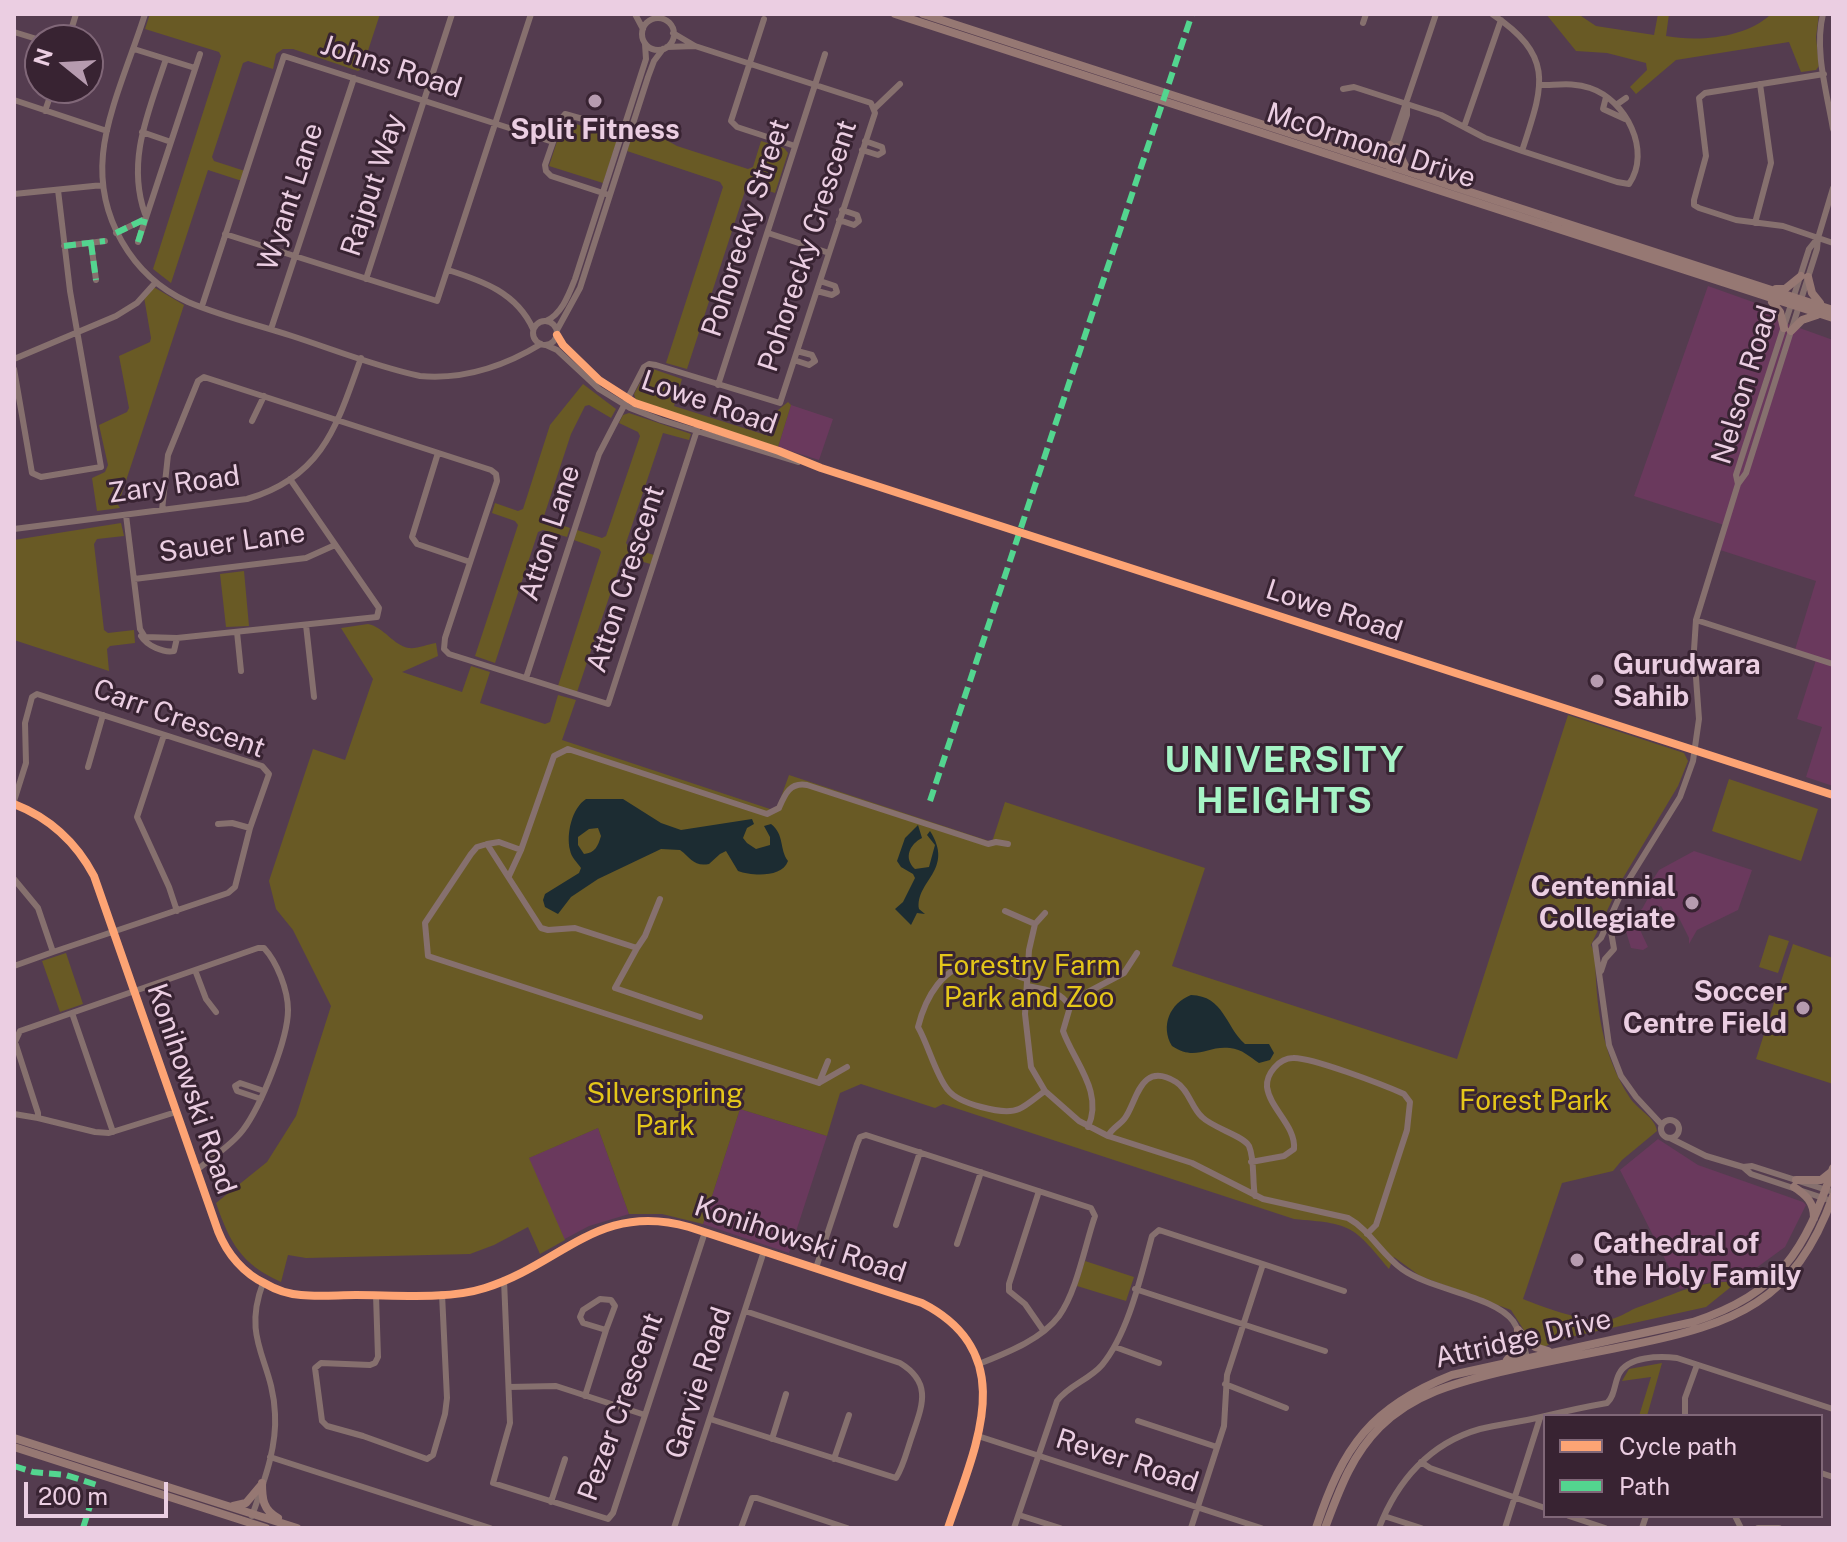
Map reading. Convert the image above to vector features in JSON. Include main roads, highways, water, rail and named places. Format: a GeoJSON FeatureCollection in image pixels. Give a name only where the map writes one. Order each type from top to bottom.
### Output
{"type":"FeatureCollection","features":[{"type":"Feature","properties":{"kind":"main road","name":"McOrmond Drive"},"geometry":{"type":"LineString","coordinates":[[895,14],[1826,310],[1833,318]]}},
{"type":"Feature","properties":{"kind":"main road","name":"McOrmond Drive"},"geometry":{"type":"LineString","coordinates":[[923,14],[1364,157],[1386,169],[1407,171],[1766,293]]}},
{"type":"Feature","properties":{"kind":"main road"},"geometry":{"type":"LineString","coordinates":[[1364,157],[1379,154],[1393,146],[1407,171]]}},
{"type":"Feature","properties":{"kind":"main road"},"geometry":{"type":"LineString","coordinates":[[1805,276],[1815,299],[1826,310],[1787,330],[1777,306],[1766,293],[1785,289],[1805,276]]}},
{"type":"Feature","properties":{"kind":"main road"},"geometry":{"type":"LineString","coordinates":[[1813,1223],[1814,1209],[1795,1183],[1821,1180],[1832,1170]]}},
{"type":"Feature","properties":{"kind":"main road","name":"Attridge Drive"},"geometry":{"type":"LineString","coordinates":[[1315,1525],[1350,1449],[1378,1417],[1420,1388],[1452,1375],[1505,1362],[1528,1362],[1688,1332],[1740,1314],[1762,1300],[1790,1275],[1829,1217],[1832,1170]]}},
{"type":"Feature","properties":{"kind":"main road","name":"Attridge Drive"},"geometry":{"type":"LineString","coordinates":[[1325,1528],[1348,1469],[1370,1438],[1391,1417],[1423,1396],[1448,1386],[1553,1353],[1693,1322],[1739,1303],[1778,1274],[1793,1257],[1830,1196]]}},
{"type":"Feature","properties":{"kind":"main road"},"geometry":{"type":"LineString","coordinates":[[1505,1362],[1518,1348],[1518,1330],[1535,1347],[1553,1353]]}},
{"type":"Feature","properties":{"kind":"main road"},"geometry":{"type":"LineString","coordinates":[[14,1438],[228,1506],[266,1528]]}},
{"type":"Feature","properties":{"kind":"main road"},"geometry":{"type":"LineString","coordinates":[[14,1447],[252,1518],[295,1527]]}},
{"type":"Feature","properties":{"kind":"main road"},"geometry":{"type":"LineString","coordinates":[[228,1506],[246,1503],[262,1483],[263,1503],[268,1512],[295,1527]]}},
{"type":"Feature","properties":{"kind":"place","name":"Split Fitness"},"geometry":{"type":"Point","coordinates":[595,101]}},
{"type":"Feature","properties":{"kind":"place","name":"Gurudwara Sahib"},"geometry":{"type":"Point","coordinates":[1597,681]}},
{"type":"Feature","properties":{"kind":"place","name":"Centennial Collegiate"},"geometry":{"type":"Point","coordinates":[1692,903]}},
{"type":"Feature","properties":{"kind":"place","name":"Soccer Centre Field"},"geometry":{"type":"Point","coordinates":[1803,1008]}},
{"type":"Feature","properties":{"kind":"place","name":"Cathedral of the Holy Family"},"geometry":{"type":"Point","coordinates":[1577,1260]}},
{"type":"Feature","properties":{"kind":"district","name":"UNIVERSITY HEIGHTS"},"geometry":{"type":"Point","coordinates":[1285,782]}},
{"type":"Feature","properties":{"kind":"park label","name":"Forestry Farm Park and Zoo"},"geometry":{"type":"Point","coordinates":[1029,982]}},
{"type":"Feature","properties":{"kind":"park label","name":"Forest Park"},"geometry":{"type":"Point","coordinates":[1534,1101]}},
{"type":"Feature","properties":{"kind":"park label","name":"Silverspring Park"},"geometry":{"type":"Point","coordinates":[665,1110]}}]}
